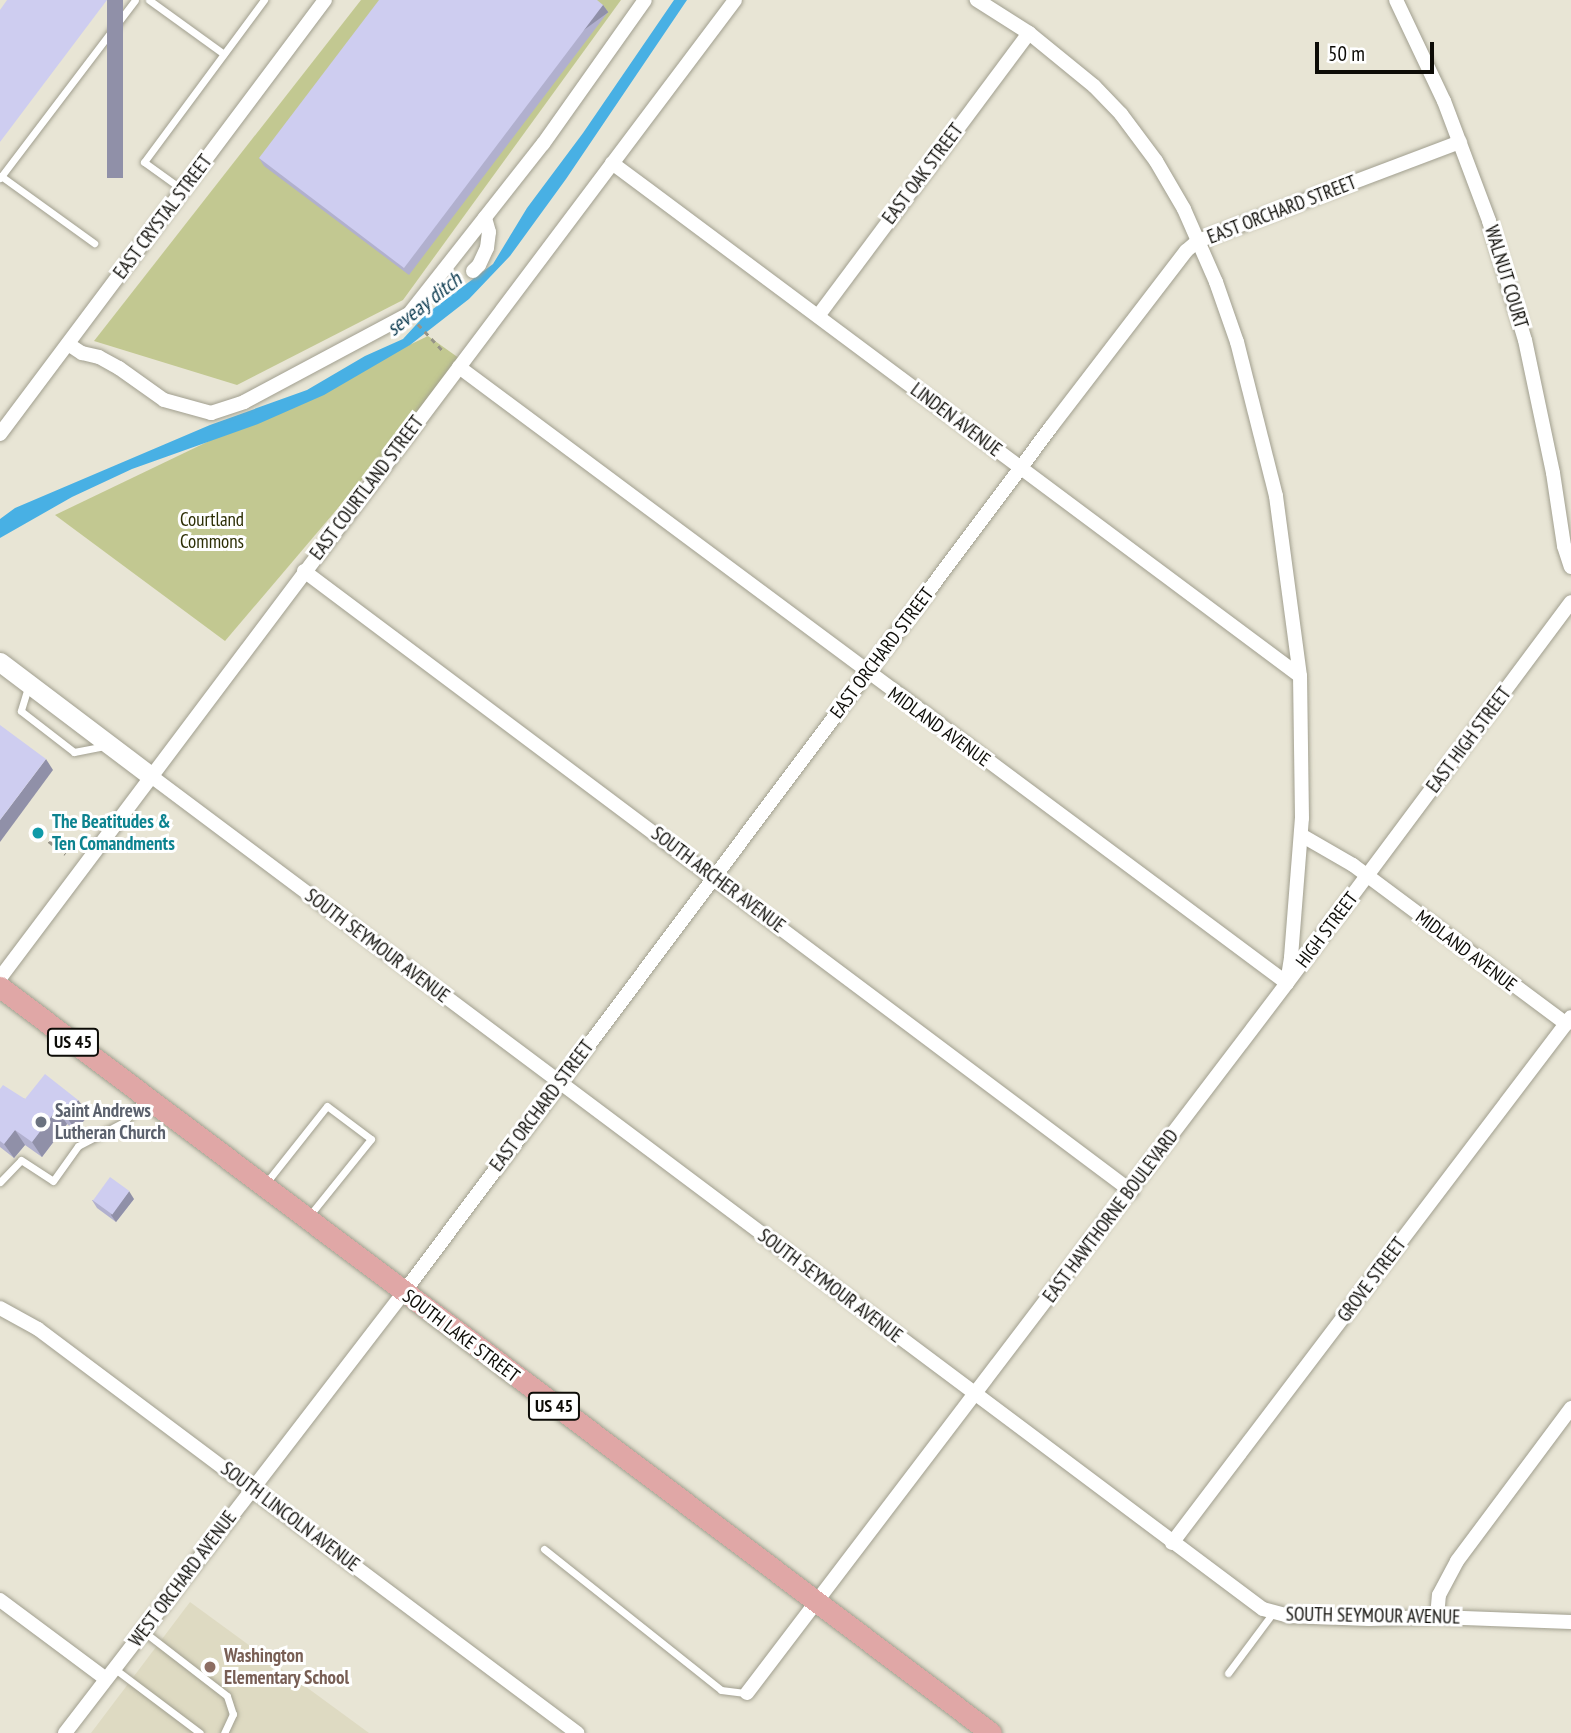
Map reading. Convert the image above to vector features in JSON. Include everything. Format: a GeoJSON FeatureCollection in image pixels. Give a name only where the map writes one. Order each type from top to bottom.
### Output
{"type":"FeatureCollection","features":[{"type":"Feature","properties":{"kind":"main road","name":"SOUTH LAKE STREET"},"geometry":{"type":"LineString","coordinates":[[0,987],[991,1733]]}},
{"type":"Feature","properties":{"kind":"street","name":"EAST CRYSTAL STREET"},"geometry":{"type":"LineString","coordinates":[[0,434],[325,0]]}},
{"type":"Feature","properties":{"kind":"street"},"geometry":{"type":"LineString","coordinates":[[68,344],[82,353],[99,357],[119,368],[164,400],[211,413],[244,402],[409,314],[543,144],[645,0]]}},
{"type":"Feature","properties":{"kind":"street","name":"EAST COURTLAND STREET"},"geometry":{"type":"LineString","coordinates":[[0,978],[735,0]]}},
{"type":"Feature","properties":{"kind":"street"},"geometry":{"type":"LineString","coordinates":[[977,0],[1029,33],[1094,86],[1121,114],[1184,208],[1216,282],[1237,342],[1276,496],[1300,676],[1301,835],[1287,983]]}},
{"type":"Feature","properties":{"kind":"street","name":"WALNUT COURT"},"geometry":{"type":"LineString","coordinates":[[1396,0],[1460,142],[1489,221],[1525,340],[1553,473],[1564,546],[1571,567]]}},
{"type":"Feature","properties":{"kind":"street","name":"EAST OAK STREET"},"geometry":{"type":"LineString","coordinates":[[818,316],[1029,33]]}},
{"type":"Feature","properties":{"kind":"street","name":"EAST ORCHARD STREET"},"geometry":{"type":"LineString","coordinates":[[404,1292],[1172,268],[1198,241],[1460,142]]}},
{"type":"Feature","properties":{"kind":"street","name":"LINDEN AVENUE"},"geometry":{"type":"LineString","coordinates":[[612,163],[1300,676]]}},
{"type":"Feature","properties":{"kind":"street"},"geometry":{"type":"LineString","coordinates":[[473,271],[487,248],[489,232],[485,218]]}},
{"type":"Feature","properties":{"kind":"street","name":"MIDLAND AVENUE"},"geometry":{"type":"LineString","coordinates":[[459,367],[867,674],[1287,983]]}},
{"type":"Feature","properties":{"kind":"street","name":"SOUTH ARCHER AVENUE"},"geometry":{"type":"LineString","coordinates":[[304,571],[1130,1191]]}},
{"type":"Feature","properties":{"kind":"street","name":"EAST HIGH STREET"},"geometry":{"type":"LineString","coordinates":[[1366,877],[1571,602]]}},
{"type":"Feature","properties":{"kind":"street"},"geometry":{"type":"LineString","coordinates":[[0,662],[151,776]]}},
{"type":"Feature","properties":{"kind":"street","name":"SOUTH SEYMOUR AVENUE"},"geometry":{"type":"LineString","coordinates":[[151,776],[1172,1543],[1272,1614],[1369,1619],[1437,1617],[1571,1622]]}},
{"type":"Feature","properties":{"kind":"street","name":"MIDLAND AVENUE"},"geometry":{"type":"LineString","coordinates":[[1301,835],[1323,846],[1568,1021]]}},
{"type":"Feature","properties":{"kind":"street","name":"HIGH STREET"},"geometry":{"type":"LineString","coordinates":[[1287,983],[1366,877]]}},
{"type":"Feature","properties":{"kind":"street","name":"EAST HAWTHORNE BOULEVARD"},"geometry":{"type":"LineString","coordinates":[[747,1693],[1287,983]]}},
{"type":"Feature","properties":{"kind":"street","name":"GROVE STREET"},"geometry":{"type":"LineString","coordinates":[[1172,1543],[1568,1021]]}},
{"type":"Feature","properties":{"kind":"street","name":"WEST ORCHARD AVENUE"},"geometry":{"type":"LineString","coordinates":[[69,1732],[110,1674],[404,1292]]}},
{"type":"Feature","properties":{"kind":"street","name":"SOUTH LINCOLN AVENUE"},"geometry":{"type":"LineString","coordinates":[[0,1307],[38,1329],[577,1733]]}},
{"type":"Feature","properties":{"kind":"street"},"geometry":{"type":"LineString","coordinates":[[1437,1617],[1439,1595],[1457,1560],[1571,1408]]}},
{"type":"Feature","properties":{"kind":"street"},"geometry":{"type":"LineString","coordinates":[[0,1600],[110,1674]]}},
{"type":"Feature","properties":{"kind":"lane"},"geometry":{"type":"LineString","coordinates":[[94,243],[1,177],[135,0]]}},
{"type":"Feature","properties":{"kind":"lane"},"geometry":{"type":"LineString","coordinates":[[149,0],[224,54]]}},
{"type":"Feature","properties":{"kind":"lane"},"geometry":{"type":"LineString","coordinates":[[183,190],[144,162],[264,0]]}},
{"type":"Feature","properties":{"kind":"lane"},"geometry":{"type":"LineString","coordinates":[[29,684],[21,711],[74,752],[110,745]]}},
{"type":"Feature","properties":{"kind":"lane"},"geometry":{"type":"LineString","coordinates":[[0,1182],[21,1160],[53,1181],[85,1141],[124,1122],[146,1097]]}},
{"type":"Feature","properties":{"kind":"lane"},"geometry":{"type":"LineString","coordinates":[[264,1186],[327,1106],[371,1139],[307,1219]]}},
{"type":"Feature","properties":{"kind":"lane"},"geometry":{"type":"LineString","coordinates":[[544,1549],[721,1690],[747,1693]]}},
{"type":"Feature","properties":{"kind":"lane"},"geometry":{"type":"LineString","coordinates":[[1228,1673],[1272,1614]]}},
{"type":"Feature","properties":{"kind":"lane"},"geometry":{"type":"LineString","coordinates":[[143,1631],[227,1696],[233,1714],[224,1733]]}},
{"type":"Feature","properties":{"kind":"lane"},"geometry":{"type":"LineString","coordinates":[[110,1674],[200,1733]]}},
{"type":"Feature","properties":{"kind":"path"},"geometry":{"type":"LineString","coordinates":[[409,314],[444,352]]}},
{"type":"Feature","properties":{"kind":"path"},"geometry":{"type":"LineString","coordinates":[[41,835],[65,854]]}},
{"type":"Feature","properties":{"kind":"shaded area","name":"Washington Elementary School"},"geometry":{"type":"Polygon","coordinates":[[[190,1602],[369,1733],[91,1733],[190,1602]]]}},
{"type":"Feature","properties":{"kind":"green space"},"geometry":{"type":"Polygon","coordinates":[[[361,0],[621,0],[403,300],[237,385],[94,341],[361,0]]]}},
{"type":"Feature","properties":{"kind":"green space","name":"Courtland Commons"},"geometry":{"type":"Polygon","coordinates":[[[428,336],[463,361],[225,641],[55,515],[428,336]]]}},
{"type":"Feature","properties":{"kind":"water"},"geometry":{"type":"Polygon","coordinates":[[[674,0],[687,0],[566,179],[510,256],[469,299],[410,345],[324,395],[258,424],[132,469],[72,497],[0,538],[0,519],[15,508],[210,425],[307,390],[365,356],[403,339],[425,315],[493,264],[527,208],[583,133],[674,0]]]}},
{"type":"Feature","properties":{"kind":"building"},"geometry":{"type":"Polygon","coordinates":[[[7,0],[107,0],[0,142],[0,10],[7,0]]]}},
{"type":"Feature","properties":{"kind":"building"},"geometry":{"type":"Polygon","coordinates":[[[379,0],[597,0],[603,5],[404,268],[259,158],[379,0]]]}},
{"type":"Feature","properties":{"kind":"building"},"geometry":{"type":"Polygon","coordinates":[[[0,725],[46,759],[0,820],[0,725]]]}},
{"type":"Feature","properties":{"kind":"building"},"geometry":{"type":"Polygon","coordinates":[[[45,1074],[78,1100],[66,1116],[57,1109],[32,1142],[15,1130],[4,1144],[0,1141],[0,1089],[3,1085],[25,1099],[45,1074]]]}},
{"type":"Feature","properties":{"kind":"building"},"geometry":{"type":"Polygon","coordinates":[[[110,1177],[129,1191],[112,1215],[93,1200],[110,1177]]]}},
{"type":"Feature","properties":{"kind":"place","name":"The Beatitudes & Ten Comandments"},"geometry":{"type":"Point","coordinates":[38,833]}},
{"type":"Feature","properties":{"kind":"place","name":"Saint Andrews Lutheran Church"},"geometry":{"type":"Point","coordinates":[41,1122]}},
{"type":"Feature","properties":{"kind":"place","name":"Washington Elementary School"},"geometry":{"type":"Point","coordinates":[210,1667]}},
{"type":"Feature","properties":{"kind":"water label","name":"seveay ditch"},"geometry":{"type":"Point","coordinates":[424,304]}}]}
